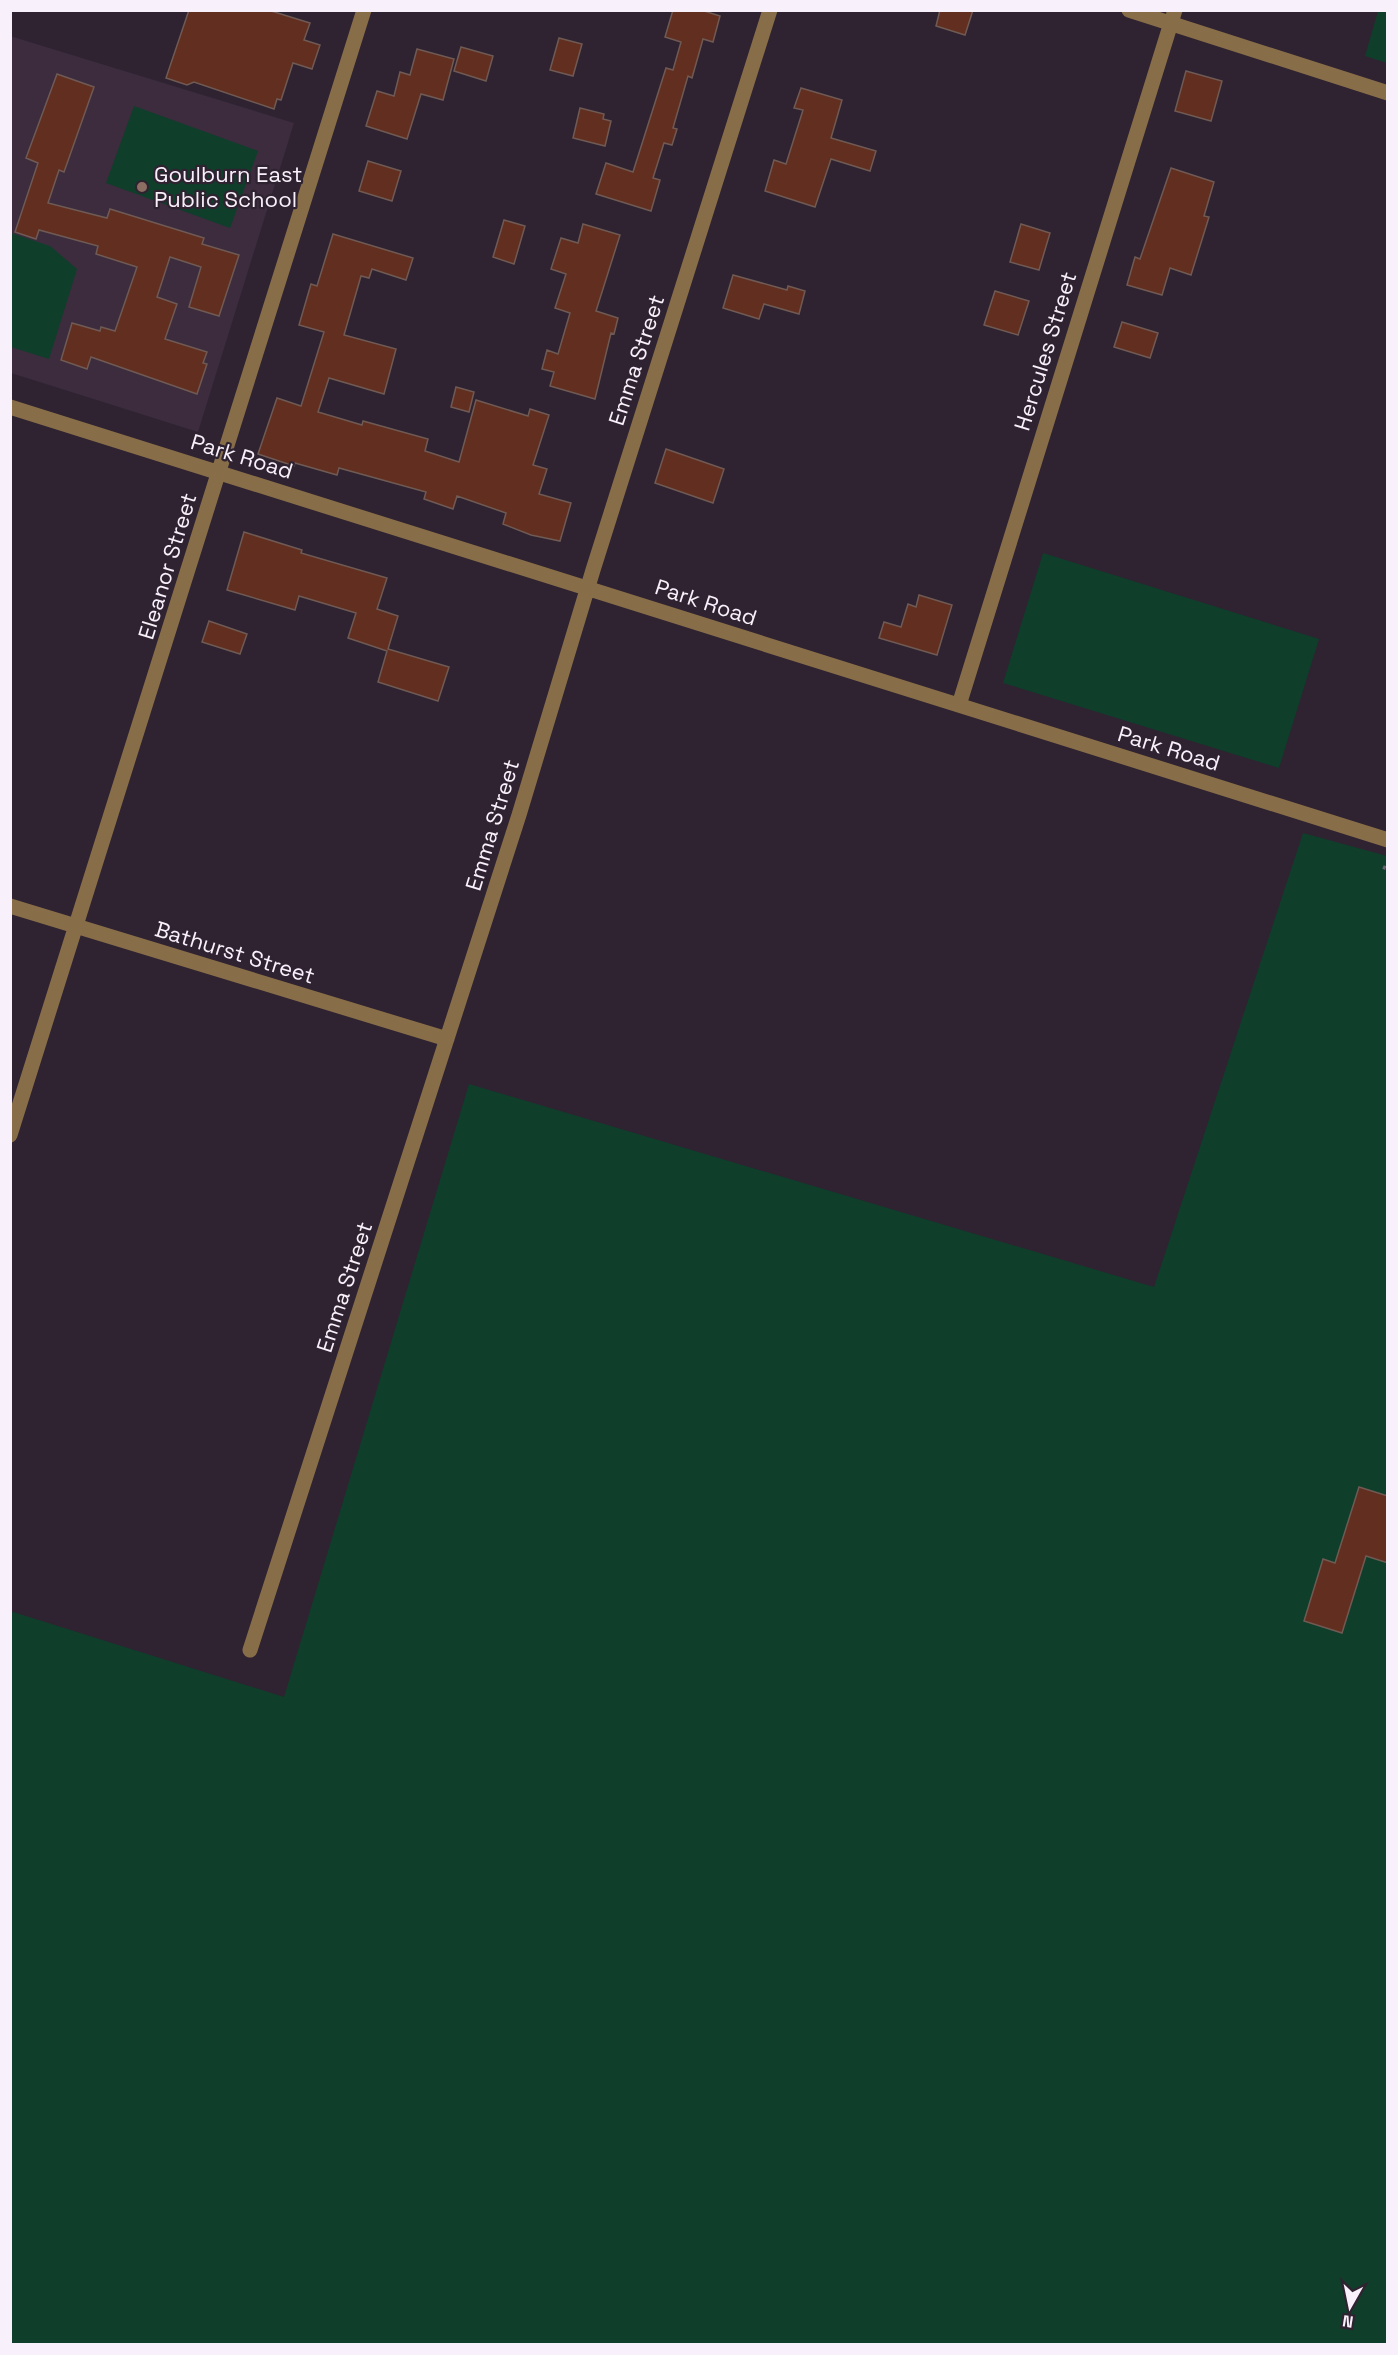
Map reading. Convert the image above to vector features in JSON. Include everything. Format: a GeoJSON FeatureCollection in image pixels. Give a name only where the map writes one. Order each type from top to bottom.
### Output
{"type":"FeatureCollection","features":[{"type":"Feature","properties":{"kind":"street","name":"Eleanor Street"},"geometry":{"type":"LineString","coordinates":[[10,1135],[364,10]]}},
{"type":"Feature","properties":{"kind":"street","name":"Emma Street"},"geometry":{"type":"LineString","coordinates":[[250,1650],[519,815],[770,10]]}},
{"type":"Feature","properties":{"kind":"street"},"geometry":{"type":"LineString","coordinates":[[1129,10],[1173,17],[1388,93]]}},
{"type":"Feature","properties":{"kind":"street","name":"Hercules Street"},"geometry":{"type":"LineString","coordinates":[[959,705],[1173,17]]}},
{"type":"Feature","properties":{"kind":"street","name":"Park Road"},"geometry":{"type":"LineString","coordinates":[[10,407],[1388,840]]}},
{"type":"Feature","properties":{"kind":"street","name":"Bathurst Street"},"geometry":{"type":"LineString","coordinates":[[10,906],[76,928],[447,1039]]}},
{"type":"Feature","properties":{"kind":"shaded area","name":"Goulburn East Public School"},"geometry":{"type":"Polygon","coordinates":[[[10,36],[294,123],[198,432],[11,373],[10,36]]]}},
{"type":"Feature","properties":{"kind":"green space"},"geometry":{"type":"Polygon","coordinates":[[[1378,11],[1387,11],[1387,63],[1365,56],[1378,11]]]}},
{"type":"Feature","properties":{"kind":"green space"},"geometry":{"type":"Polygon","coordinates":[[[134,106],[258,151],[230,228],[106,183],[134,106]]]}},
{"type":"Feature","properties":{"kind":"green space"},"geometry":{"type":"Polygon","coordinates":[[[11,233],[50,246],[77,269],[49,359],[11,347],[11,233]]]}},
{"type":"Feature","properties":{"kind":"green space"},"geometry":{"type":"Polygon","coordinates":[[[1043,553],[1319,639],[1279,768],[1003,683],[1043,553]]]}},
{"type":"Feature","properties":{"kind":"green space"},"geometry":{"type":"Polygon","coordinates":[[[1303,833],[1387,856],[1387,2344],[11,2344],[10,1611],[284,1697],[469,1084],[1154,1287],[1303,833]]]}},
{"type":"Feature","properties":{"kind":"building"},"geometry":{"type":"Polygon","coordinates":[[[189,10],[268,10],[310,23],[304,40],[320,45],[312,69],[293,63],[281,100],[277,99],[274,109],[194,82],[187,85],[166,78],[189,10]]]}},
{"type":"Feature","properties":{"kind":"building"},"geometry":{"type":"Polygon","coordinates":[[[673,10],[701,10],[720,16],[713,42],[703,39],[692,78],[688,76],[673,128],[677,129],[672,145],[664,143],[653,178],[660,180],[651,211],[596,194],[606,163],[633,172],[666,68],[673,70],[681,42],[665,37],[673,10]]]}},
{"type":"Feature","properties":{"kind":"building"},"geometry":{"type":"Polygon","coordinates":[[[940,10],[973,10],[965,35],[936,26],[940,10]]]}},
{"type":"Feature","properties":{"kind":"building"},"geometry":{"type":"Polygon","coordinates":[[[559,38],[582,44],[573,76],[550,70],[559,38]]]}},
{"type":"Feature","properties":{"kind":"building"},"geometry":{"type":"Polygon","coordinates":[[[461,47],[493,56],[486,81],[454,71],[461,47]]]}},
{"type":"Feature","properties":{"kind":"building"},"geometry":{"type":"Polygon","coordinates":[[[417,49],[454,59],[443,100],[421,94],[407,139],[366,126],[377,91],[394,96],[400,72],[410,75],[417,49]]]}},
{"type":"Feature","properties":{"kind":"building"},"geometry":{"type":"Polygon","coordinates":[[[1186,71],[1222,81],[1211,121],[1175,111],[1186,71]]]}},
{"type":"Feature","properties":{"kind":"building"},"geometry":{"type":"Polygon","coordinates":[[[57,74],[94,87],[64,172],[59,170],[48,203],[107,218],[110,209],[204,238],[202,244],[239,255],[219,316],[189,307],[201,267],[170,257],[157,297],[177,304],[165,339],[207,352],[203,363],[207,364],[197,394],[91,357],[87,369],[61,360],[72,323],[100,331],[101,327],[115,331],[137,267],[96,254],[98,246],[39,230],[36,239],[15,232],[38,163],[26,158],[57,74]]]}},
{"type":"Feature","properties":{"kind":"building"},"geometry":{"type":"Polygon","coordinates":[[[801,88],[842,100],[831,138],[876,151],[870,171],[831,159],[815,207],[765,191],[774,160],[786,164],[803,110],[794,108],[801,88]]]}},
{"type":"Feature","properties":{"kind":"building"},"geometry":{"type":"Polygon","coordinates":[[[580,108],[604,114],[603,119],[611,121],[605,146],[573,138],[580,108]]]}},
{"type":"Feature","properties":{"kind":"building"},"geometry":{"type":"Polygon","coordinates":[[[368,161],[401,171],[392,201],[359,191],[368,161]]]}},
{"type":"Feature","properties":{"kind":"building"},"geometry":{"type":"Polygon","coordinates":[[[1171,168],[1214,182],[1204,216],[1209,217],[1191,275],[1170,268],[1162,295],[1127,285],[1135,257],[1140,259],[1171,168]]]}},
{"type":"Feature","properties":{"kind":"building"},"geometry":{"type":"Polygon","coordinates":[[[504,220],[525,226],[514,264],[493,257],[504,220]]]}},
{"type":"Feature","properties":{"kind":"building"},"geometry":{"type":"Polygon","coordinates":[[[583,224],[620,235],[596,311],[618,318],[614,334],[611,333],[595,399],[550,386],[554,372],[542,369],[547,350],[558,354],[570,313],[555,308],[566,274],[551,269],[561,238],[578,243],[583,224]]]}},
{"type":"Feature","properties":{"kind":"building"},"geometry":{"type":"Polygon","coordinates":[[[1021,224],[1050,233],[1039,270],[1010,262],[1021,224]]]}},
{"type":"Feature","properties":{"kind":"building"},"geometry":{"type":"Polygon","coordinates":[[[333,234],[413,258],[406,280],[372,269],[369,278],[361,276],[344,335],[396,349],[384,394],[329,378],[318,412],[362,425],[363,421],[428,439],[425,451],[459,462],[476,400],[528,416],[530,409],[549,415],[533,465],[547,469],[539,494],[571,503],[560,541],[531,535],[503,524],[506,513],[457,496],[453,509],[424,499],[426,492],[339,468],[337,475],[295,463],[294,466],[258,454],[277,398],[301,406],[324,332],[299,325],[311,284],[317,286],[333,234]]]}},
{"type":"Feature","properties":{"kind":"building"},"geometry":{"type":"Polygon","coordinates":[[[733,275],[787,290],[788,286],[805,291],[799,314],[764,304],[759,319],[723,308],[733,275]]]}},
{"type":"Feature","properties":{"kind":"building"},"geometry":{"type":"Polygon","coordinates":[[[995,291],[1029,301],[1018,335],[984,325],[995,291]]]}},
{"type":"Feature","properties":{"kind":"building"},"geometry":{"type":"Polygon","coordinates":[[[1122,322],[1158,333],[1150,358],[1114,347],[1122,322]]]}},
{"type":"Feature","properties":{"kind":"building"},"geometry":{"type":"Polygon","coordinates":[[[456,387],[474,392],[469,412],[451,407],[456,387]]]}},
{"type":"Feature","properties":{"kind":"building"},"geometry":{"type":"Polygon","coordinates":[[[666,449],[724,469],[713,503],[655,483],[666,449]]]}},
{"type":"Feature","properties":{"kind":"building"},"geometry":{"type":"Polygon","coordinates":[[[244,532],[302,550],[301,553],[387,578],[377,609],[398,616],[388,649],[449,667],[438,701],[378,682],[387,651],[348,638],[356,613],[299,596],[295,610],[227,590],[244,532]]]}},
{"type":"Feature","properties":{"kind":"building"},"geometry":{"type":"Polygon","coordinates":[[[919,595],[952,605],[937,655],[879,638],[884,622],[901,627],[908,604],[916,607],[919,595]]]}},
{"type":"Feature","properties":{"kind":"building"},"geometry":{"type":"Polygon","coordinates":[[[209,621],[247,634],[240,654],[202,642],[209,621]]]}},
{"type":"Feature","properties":{"kind":"building"},"geometry":{"type":"Polygon","coordinates":[[[1359,1487],[1388,1496],[1388,1563],[1366,1556],[1342,1633],[1304,1621],[1323,1559],[1335,1563],[1359,1487]]]}},
{"type":"Feature","properties":{"kind":"place","name":"Goulburn East Public School"},"geometry":{"type":"Point","coordinates":[142,187]}}]}
